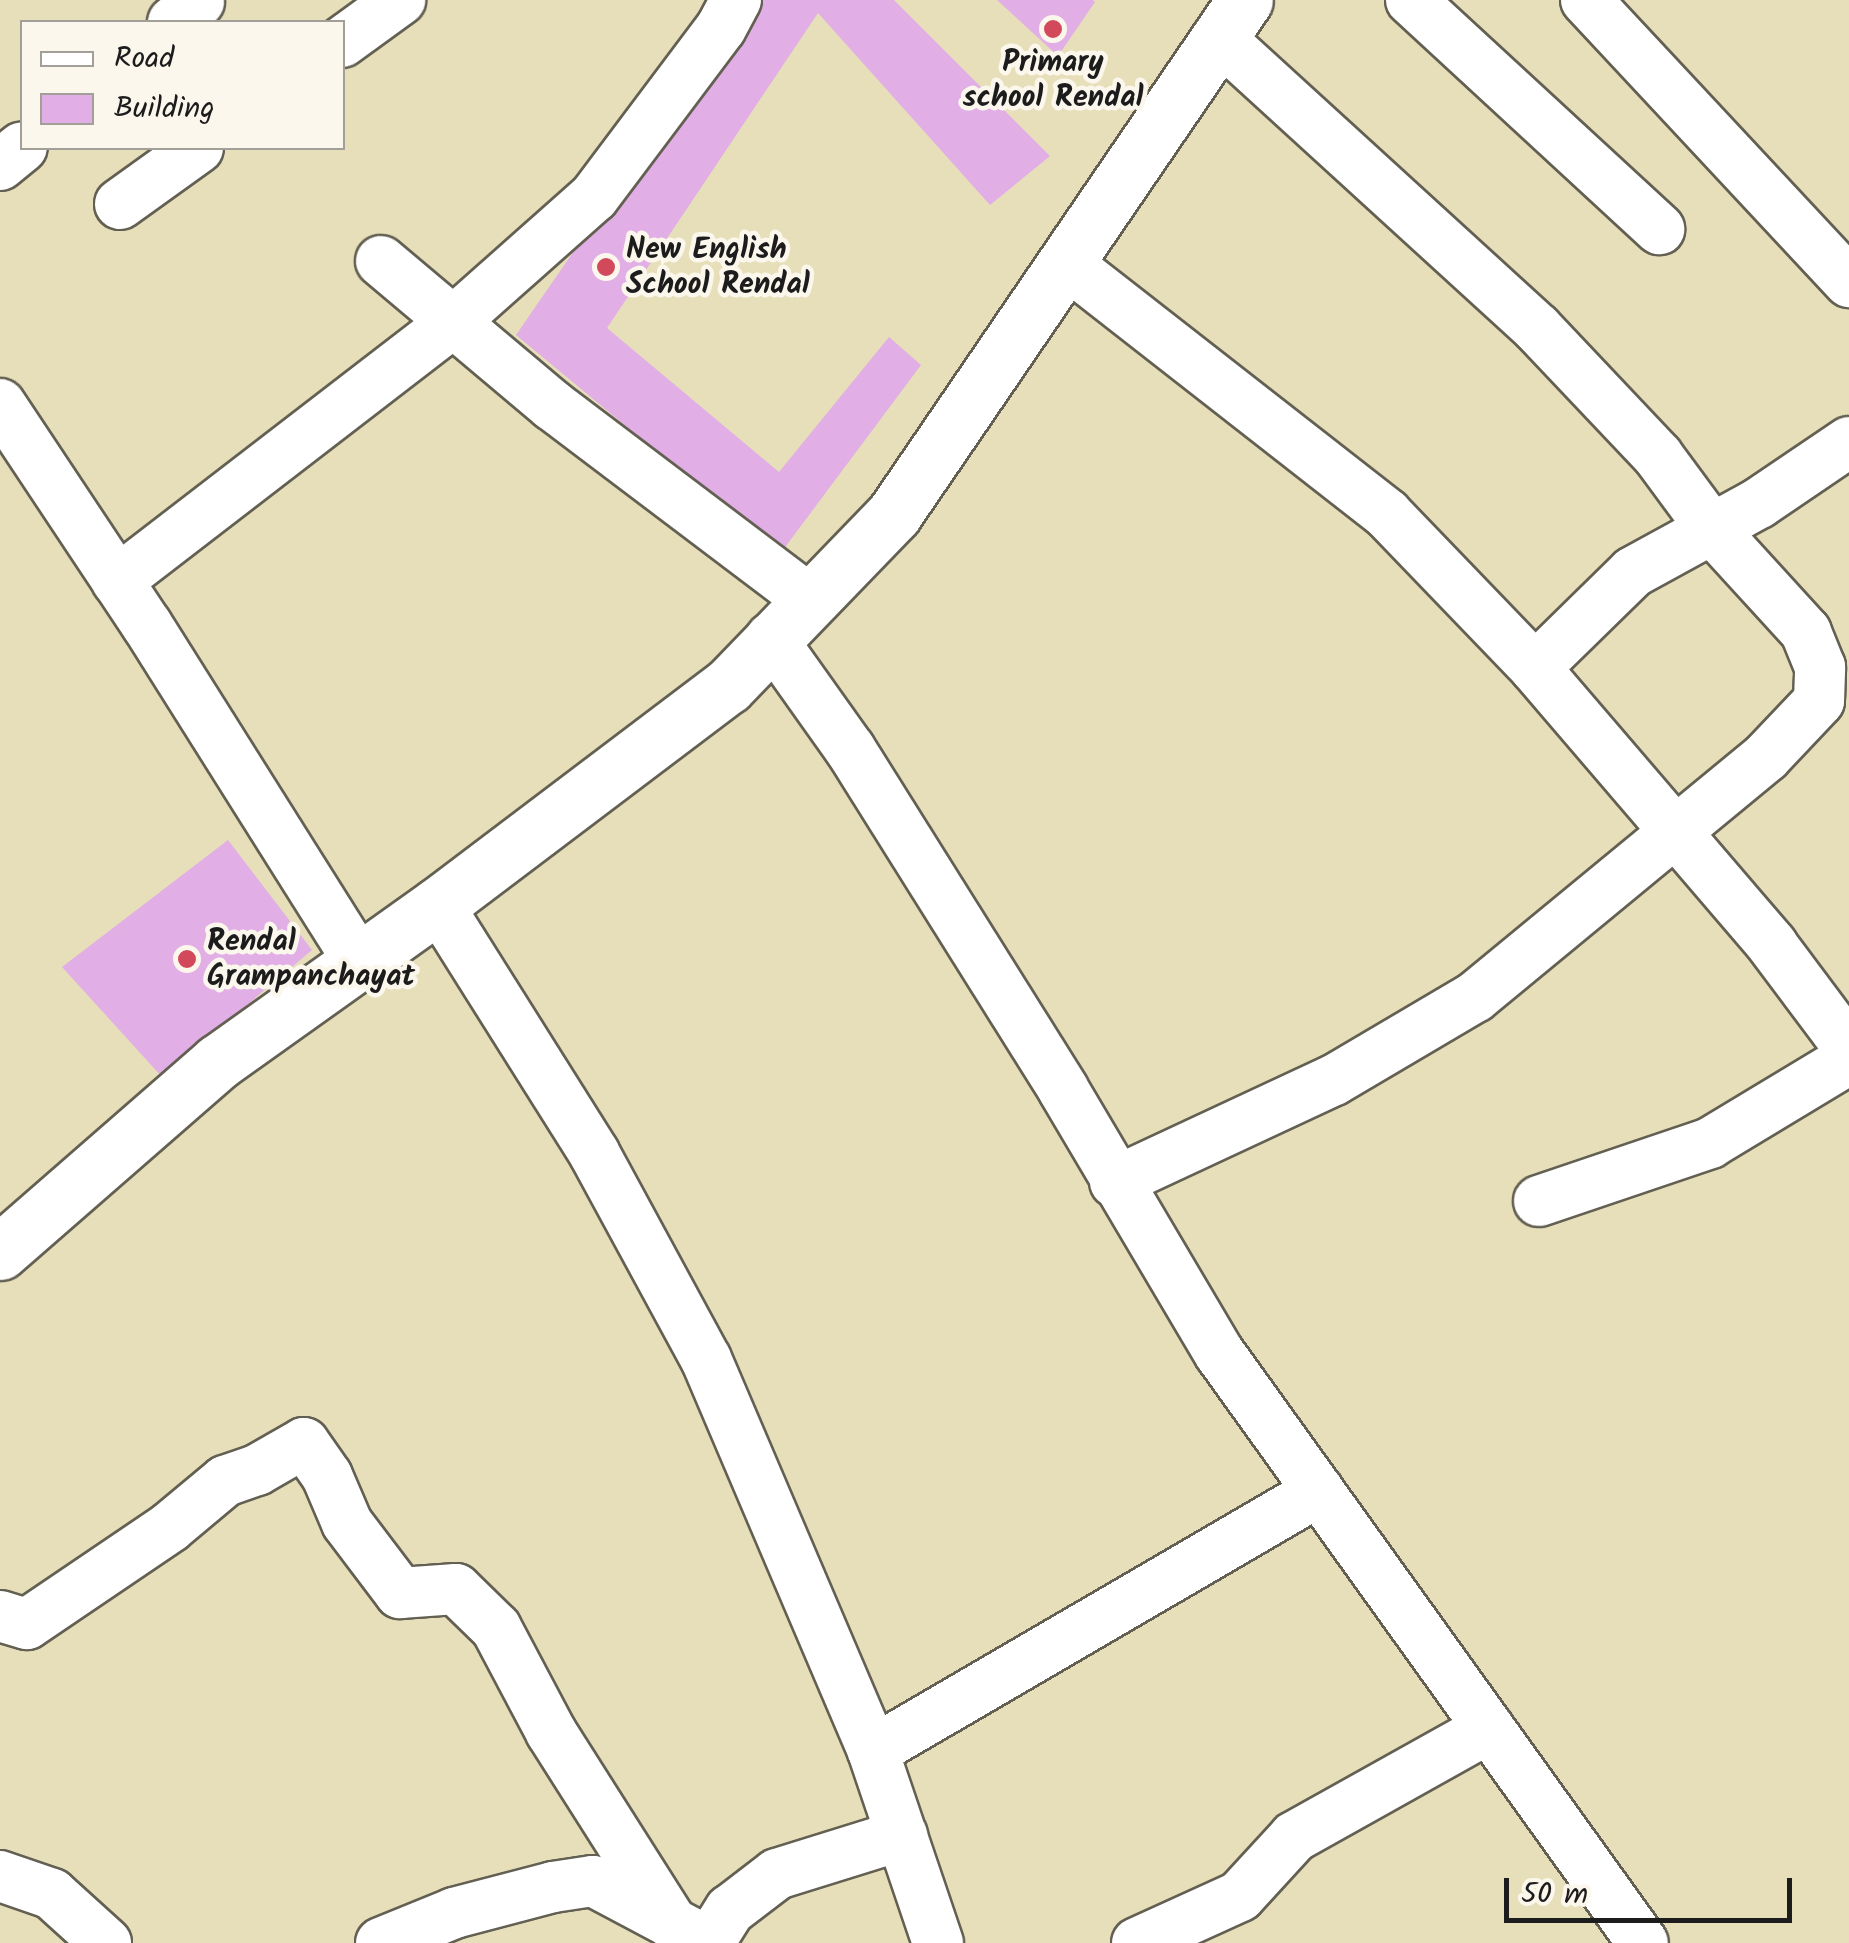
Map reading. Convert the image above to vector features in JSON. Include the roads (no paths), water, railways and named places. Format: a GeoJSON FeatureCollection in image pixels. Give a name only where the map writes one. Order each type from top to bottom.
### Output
{"type":"FeatureCollection","features":[{"type":"Feature","properties":{"kind":"main road"},"geometry":{"type":"LineString","coordinates":[[0,1252],[218,1062],[438,905],[728,686],[894,514],[1232,19]]}},
{"type":"Feature","properties":{"kind":"street"},"geometry":{"type":"LineString","coordinates":[[345,40],[400,0]]}},
{"type":"Feature","properties":{"kind":"street"},"geometry":{"type":"LineString","coordinates":[[1411,0],[1659,229]]}},
{"type":"Feature","properties":{"kind":"street"},"geometry":{"type":"LineString","coordinates":[[1586,0],[1849,282]]}},
{"type":"Feature","properties":{"kind":"street"},"geometry":{"type":"LineString","coordinates":[[117,581],[452,322],[594,197],[715,9]]}},
{"type":"Feature","properties":{"kind":"street"},"geometry":{"type":"LineString","coordinates":[[1116,1182],[1316,1088],[1475,998],[1766,757],[1819,701],[1820,667],[1806,632],[1711,528],[1658,456],[1232,19]]}},
{"type":"Feature","properties":{"kind":"street"},"geometry":{"type":"LineString","coordinates":[[0,166],[20,149]]}},
{"type":"Feature","properties":{"kind":"street"},"geometry":{"type":"LineString","coordinates":[[120,204],[195,150]]}},
{"type":"Feature","properties":{"kind":"street"},"geometry":{"type":"LineString","coordinates":[[382,261],[552,405],[810,600]]}},
{"type":"Feature","properties":{"kind":"street"},"geometry":{"type":"LineString","coordinates":[[1066,263],[1387,514],[1535,668],[1677,832],[1772,945],[1849,1048]]}},
{"type":"Feature","properties":{"kind":"street"},"geometry":{"type":"LineString","coordinates":[[0,404],[358,961]]}},
{"type":"Feature","properties":{"kind":"street"},"geometry":{"type":"LineString","coordinates":[[1535,668],[1633,572],[1759,503],[1849,442]]}},
{"type":"Feature","properties":{"kind":"street"},"geometry":{"type":"LineString","coordinates":[[772,638],[850,749],[1063,1089],[1220,1354],[1643,1943]]}},
{"type":"Feature","properties":{"kind":"street"},"geometry":{"type":"LineString","coordinates":[[438,905],[594,1153],[706,1359],[873,1751],[938,1943]]}},
{"type":"Feature","properties":{"kind":"street"},"geometry":{"type":"LineString","coordinates":[[1539,1201],[1710,1143],[1849,1060]]}},
{"type":"Feature","properties":{"kind":"street"},"geometry":{"type":"LineString","coordinates":[[0,1616],[27,1624],[170,1527],[225,1481],[258,1470],[304,1443],[327,1476],[347,1524],[400,1593],[456,1589],[496,1628],[551,1732],[697,1937]]}},
{"type":"Feature","properties":{"kind":"street"},"geometry":{"type":"LineString","coordinates":[[873,1751],[1318,1491]]}},
{"type":"Feature","properties":{"kind":"street"},"geometry":{"type":"LineString","coordinates":[[1138,1943],[1240,1896],[1294,1837],[1489,1728]]}},
{"type":"Feature","properties":{"kind":"street"},"geometry":{"type":"LineString","coordinates":[[697,1937],[777,1874],[902,1835]]}},
{"type":"Feature","properties":{"kind":"street"},"geometry":{"type":"LineString","coordinates":[[0,1877],[52,1894],[106,1943]]}},
{"type":"Feature","properties":{"kind":"street"},"geometry":{"type":"LineString","coordinates":[[381,1943],[454,1913],[553,1886],[593,1881],[697,1937]]}},
{"type":"Feature","properties":{"kind":"place","name":"Primary school Rendal"},"geometry":{"type":"Point","coordinates":[1053,29]}},
{"type":"Feature","properties":{"kind":"place","name":"New English School Rendal"},"geometry":{"type":"Point","coordinates":[606,267]}},
{"type":"Feature","properties":{"kind":"place","name":"Rendal Grampanchayat"},"geometry":{"type":"Point","coordinates":[187,959]}}]}
